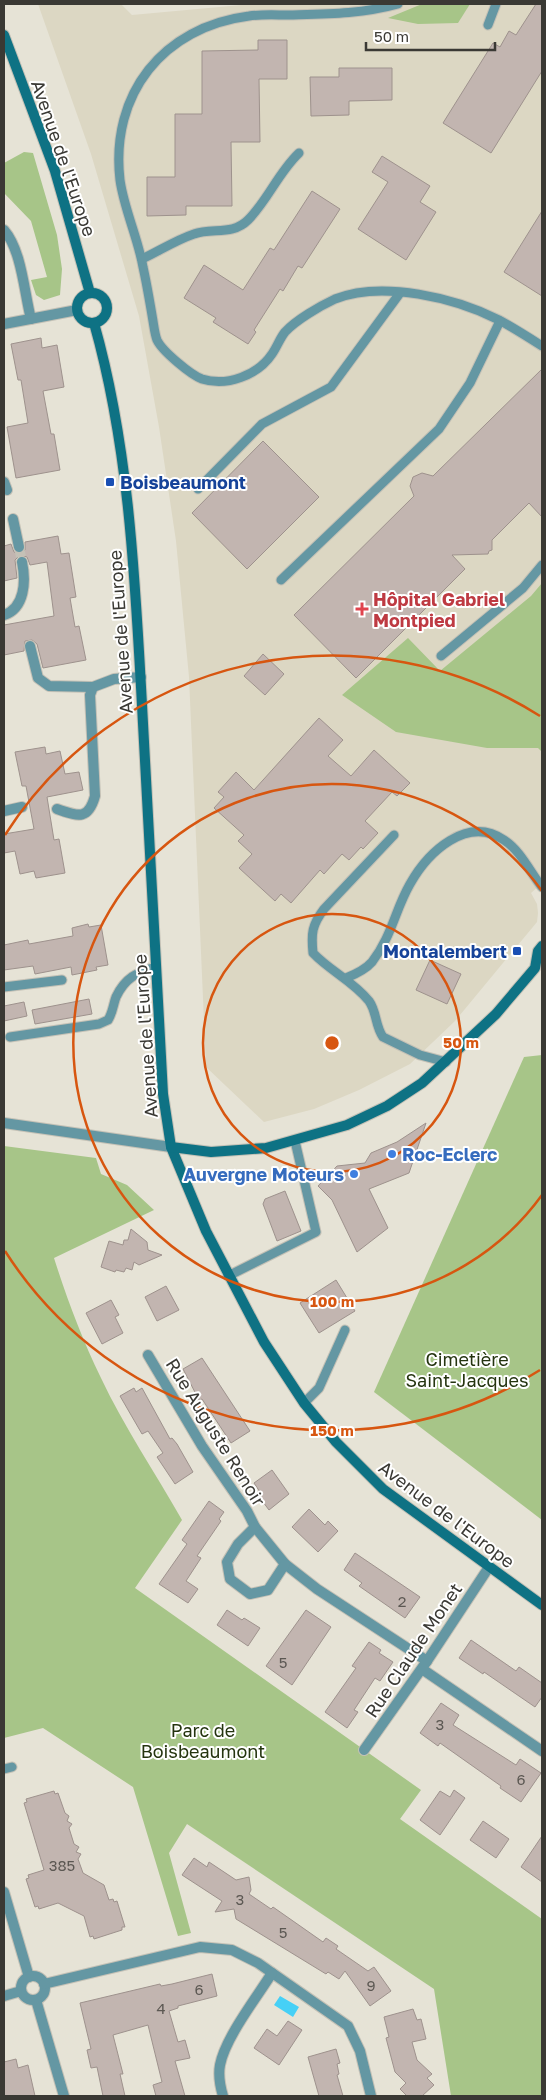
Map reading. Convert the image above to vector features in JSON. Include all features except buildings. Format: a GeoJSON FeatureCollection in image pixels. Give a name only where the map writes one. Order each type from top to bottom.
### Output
{"type":"FeatureCollection","features":[{"type":"Feature","properties":{"kind":"main road","name":"Avenue de l'Europe"},"geometry":{"type":"LineString","coordinates":[[4,35],[55,171],[90,293]]}},
{"type":"Feature","properties":{"kind":"main road"},"geometry":{"type":"LineString","coordinates":[[90,293],[99,294],[107,305],[103,319],[94,323],[89,323],[81,318],[77,310],[81,297],[90,293]]}},
{"type":"Feature","properties":{"kind":"main road","name":"Avenue de l'Europe"},"geometry":{"type":"LineString","coordinates":[[94,323],[105,364],[123,475],[135,590],[163,1094],[171,1147],[206,1231],[228,1276],[264,1342],[304,1403],[336,1442],[383,1489],[542,1605]]}},
{"type":"Feature","properties":{"kind":"main road"},"geometry":{"type":"LineString","coordinates":[[171,1147],[211,1152],[266,1148],[347,1125],[386,1106],[422,1083],[496,1014],[539,967],[538,951],[542,946]]}},
{"type":"Feature","properties":{"kind":"street"},"geometry":{"type":"LineString","coordinates":[[4,230],[14,249],[31,318]]}},
{"type":"Feature","properties":{"kind":"street"},"geometry":{"type":"LineString","coordinates":[[4,324],[77,310]]}},
{"type":"Feature","properties":{"kind":"street"},"geometry":{"type":"LineString","coordinates":[[13,519],[19,547]]}},
{"type":"Feature","properties":{"kind":"street"},"geometry":{"type":"LineString","coordinates":[[4,615],[16,609],[20,604],[24,582],[22,562]]}},
{"type":"Feature","properties":{"kind":"street"},"geometry":{"type":"LineString","coordinates":[[30,646],[38,678],[49,686],[93,687],[114,679],[140,677]]}},
{"type":"Feature","properties":{"kind":"street"},"geometry":{"type":"LineString","coordinates":[[57,809],[76,815],[86,814],[91,810],[95,796],[90,695],[93,687]]}},
{"type":"Feature","properties":{"kind":"street"},"geometry":{"type":"LineString","coordinates":[[4,811],[22,807]]}},
{"type":"Feature","properties":{"kind":"street"},"geometry":{"type":"LineString","coordinates":[[4,1123],[171,1147]]}},
{"type":"Feature","properties":{"kind":"street","name":"Rue Auguste Renoir"},"geometry":{"type":"LineString","coordinates":[[148,1355],[202,1446],[247,1511],[255,1527],[285,1564],[542,1751]]}},
{"type":"Feature","properties":{"kind":"street","name":"Rue Auguste Renoir"},"geometry":{"type":"LineString","coordinates":[[255,1527],[238,1544],[227,1562],[230,1579],[250,1594],[268,1590],[285,1564]]}},
{"type":"Feature","properties":{"kind":"street","name":"Rue Claude Monet"},"geometry":{"type":"LineString","coordinates":[[364,1750],[425,1665],[489,1567]]}},
{"type":"Feature","properties":{"kind":"street"},"geometry":{"type":"LineString","coordinates":[[4,1892],[29,1977]]}},
{"type":"Feature","properties":{"kind":"street"},"geometry":{"type":"LineString","coordinates":[[44,1984],[200,1947],[232,1950],[258,1963],[348,2026],[360,2051],[371,2096]]}},
{"type":"Feature","properties":{"kind":"street"},"geometry":{"type":"LineString","coordinates":[[223,2096],[220,2084],[220,2065],[229,2042],[272,1973]]}},
{"type":"Feature","properties":{"kind":"street"},"geometry":{"type":"LineString","coordinates":[[29,1977],[40,1979],[44,1984],[42,1996],[36,2000],[25,1998],[21,1991],[22,1984],[29,1977]]}},
{"type":"Feature","properties":{"kind":"street"},"geometry":{"type":"LineString","coordinates":[[4,1996],[21,1991]]}},
{"type":"Feature","properties":{"kind":"street"},"geometry":{"type":"LineString","coordinates":[[36,2000],[64,2096]]}},
{"type":"Feature","properties":{"kind":"lane"},"geometry":{"type":"LineString","coordinates":[[398,4],[344,14],[250,16],[223,22],[189,34],[164,52],[146,73],[130,100],[122,127],[118,155],[120,184],[142,259],[157,341],[180,365],[201,379],[226,382],[254,372],[271,355],[285,332],[311,312],[336,299],[369,291],[400,293],[446,300],[500,321],[542,346]]}},
{"type":"Feature","properties":{"kind":"lane"},"geometry":{"type":"LineString","coordinates":[[488,25],[496,4]]}},
{"type":"Feature","properties":{"kind":"lane"},"geometry":{"type":"LineString","coordinates":[[142,259],[196,233],[233,230],[248,221],[287,165],[299,153]]}},
{"type":"Feature","properties":{"kind":"lane"},"geometry":{"type":"LineString","coordinates":[[198,489],[262,424],[331,387],[400,293]]}},
{"type":"Feature","properties":{"kind":"lane"},"geometry":{"type":"LineString","coordinates":[[281,580],[439,429],[470,383],[500,321]]}},
{"type":"Feature","properties":{"kind":"lane"},"geometry":{"type":"LineString","coordinates":[[441,656],[523,588],[542,565]]}},
{"type":"Feature","properties":{"kind":"lane"},"geometry":{"type":"LineString","coordinates":[[349,981],[370,964],[391,930],[410,884],[424,864],[442,846],[456,836],[477,831],[491,833],[505,840],[517,851],[542,887]]}},
{"type":"Feature","properties":{"kind":"lane"},"geometry":{"type":"LineString","coordinates":[[394,835],[314,922],[313,953],[322,962],[349,981],[371,1003],[379,1032],[383,1037],[420,1055],[446,1062]]}},
{"type":"Feature","properties":{"kind":"lane"},"geometry":{"type":"LineString","coordinates":[[10,1037],[99,1024],[108,1020],[116,997],[127,981],[138,972],[156,967]]}},
{"type":"Feature","properties":{"kind":"lane"},"geometry":{"type":"LineString","coordinates":[[4,987],[62,980]]}},
{"type":"Feature","properties":{"kind":"lane"},"geometry":{"type":"LineString","coordinates":[[228,1276],[316,1232],[296,1140]]}},
{"type":"Feature","properties":{"kind":"lane"},"geometry":{"type":"LineString","coordinates":[[304,1403],[319,1388],[345,1330]]}},
{"type":"Feature","properties":{"kind":"shaded area","name":"Hôpital Gabriel Montpied"},"geometry":{"type":"Polygon","coordinates":[[[38,4],[121,4],[132,15],[252,4],[542,4],[542,883],[531,893],[537,904],[537,922],[455,1021],[410,1064],[359,1090],[314,1109],[264,1122],[206,1067],[189,677],[176,541],[159,427],[139,316],[91,154],[38,4]]]}},
{"type":"Feature","properties":{"kind":"green space"},"geometry":{"type":"Polygon","coordinates":[[[422,4],[470,4],[458,23],[418,24],[388,18],[422,4]]]}},
{"type":"Feature","properties":{"kind":"green space"},"geometry":{"type":"Polygon","coordinates":[[[24,152],[33,153],[57,235],[62,269],[60,295],[44,300],[36,295],[31,280],[47,277],[31,221],[4,193],[4,163],[24,152]]]}},
{"type":"Feature","properties":{"kind":"green space"},"geometry":{"type":"Polygon","coordinates":[[[542,583],[542,752],[538,748],[487,748],[396,732],[342,695],[408,638],[440,671],[531,596],[542,583]]]}},
{"type":"Feature","properties":{"kind":"green space","name":"Cimetière Saint-Jacques"},"geometry":{"type":"Polygon","coordinates":[[[542,1055],[542,1520],[374,1392],[524,1057],[542,1055]]]}},
{"type":"Feature","properties":{"kind":"green space","name":"Parc de Boisbeaumont"},"geometry":{"type":"Polygon","coordinates":[[[4,1146],[96,1158],[101,1174],[127,1185],[154,1210],[54,1258],[75,1319],[101,1378],[130,1432],[182,1520],[135,1588],[421,1790],[400,1819],[542,1919],[542,2096],[451,2096],[434,1989],[187,1824],[169,1853],[191,1933],[178,1936],[133,1787],[43,1728],[4,1738],[4,1146]]]}},
{"type":"Feature","properties":{"kind":"water"},"geometry":{"type":"Polygon","coordinates":[[[280,1996],[299,2007],[293,2017],[274,2005],[280,1996]]]}},
{"type":"Feature","properties":{"kind":"tunnel"},"geometry":{"type":"LineString","coordinates":[[19,547],[22,562]]}},
{"type":"Feature","properties":{"kind":"place","name":"Boisbeaumont"},"geometry":{"type":"Point","coordinates":[110,482]}},
{"type":"Feature","properties":{"kind":"place","name":"Hôpital Gabriel Montpied"},"geometry":{"type":"Point","coordinates":[362,609]}},
{"type":"Feature","properties":{"kind":"place","name":"Montalembert"},"geometry":{"type":"Point","coordinates":[517,951]}},
{"type":"Feature","properties":{"kind":"place","name":"Roc-Eclerc"},"geometry":{"type":"Point","coordinates":[392,1154]}},
{"type":"Feature","properties":{"kind":"place","name":"Auvergne Moteurs"},"geometry":{"type":"Point","coordinates":[354,1174]}}]}
